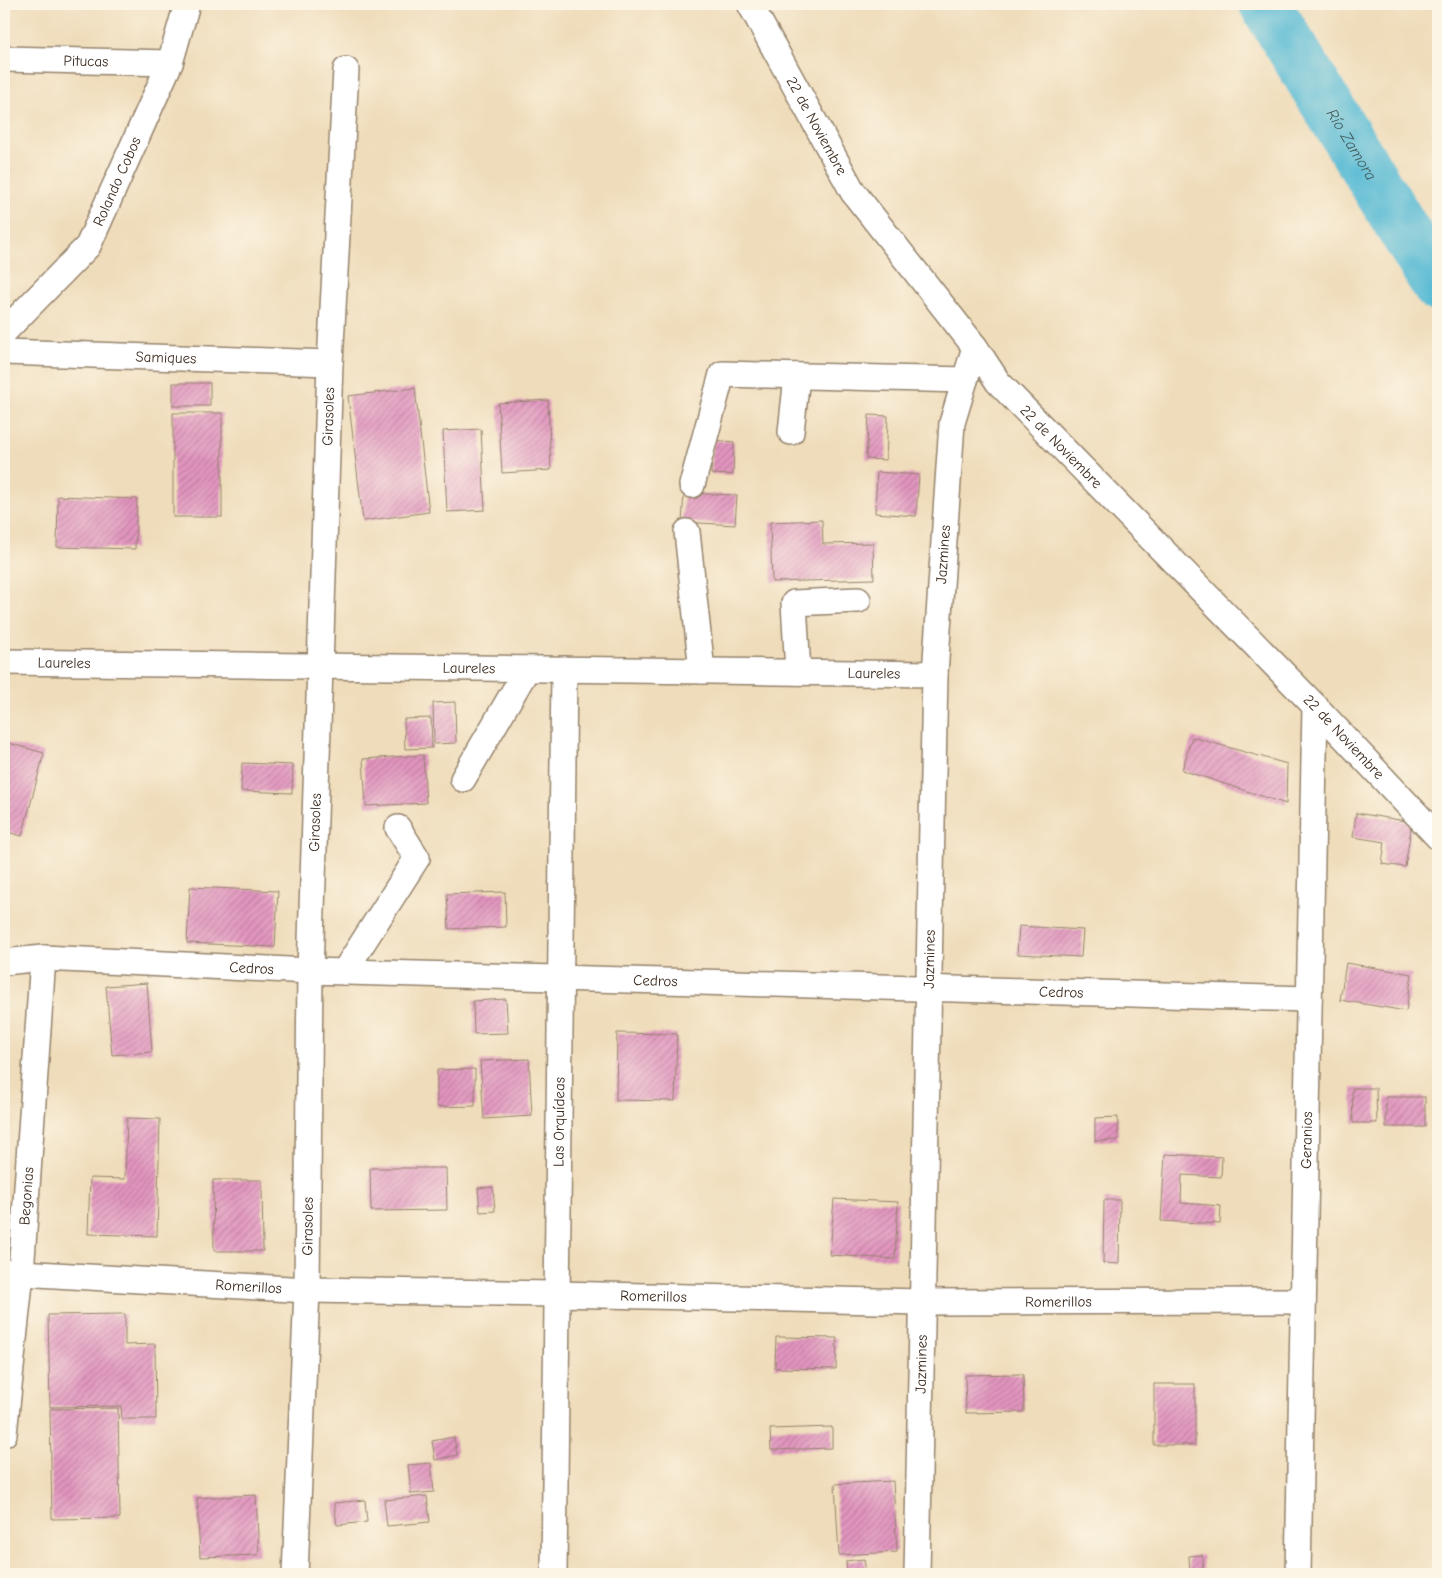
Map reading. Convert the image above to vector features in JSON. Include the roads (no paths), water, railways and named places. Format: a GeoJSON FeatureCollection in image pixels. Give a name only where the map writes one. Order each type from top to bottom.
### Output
{"type":"FeatureCollection","features":[{"type":"Feature","properties":{"kind":"street","name":"Rolando Cobos"},"geometry":{"type":"LineString","coordinates":[[4,332],[88,246],[170,63],[187,4]]}},
{"type":"Feature","properties":{"kind":"street","name":"22 de Noviembre"},"geometry":{"type":"LineString","coordinates":[[750,4],[853,192],[975,347],[998,382],[1315,706],[1438,837]]}},
{"type":"Feature","properties":{"kind":"street","name":"Pitucas"},"geometry":{"type":"LineString","coordinates":[[4,59],[170,63]]}},
{"type":"Feature","properties":{"kind":"street","name":"Girasoles"},"geometry":{"type":"LineString","coordinates":[[295,1574],[306,1290],[310,971],[330,363],[346,70]]}},
{"type":"Feature","properties":{"kind":"street","name":"Jazmines"},"geometry":{"type":"LineString","coordinates":[[916,1574],[935,674],[952,422],[975,347]]}},
{"type":"Feature","properties":{"kind":"street","name":"Samiques"},"geometry":{"type":"LineString","coordinates":[[4,352],[330,363]]}},
{"type":"Feature","properties":{"kind":"street"},"geometry":{"type":"LineString","coordinates":[[692,485],[722,374],[965,380]]}},
{"type":"Feature","properties":{"kind":"street"},"geometry":{"type":"LineString","coordinates":[[791,432],[797,376]]}},
{"type":"Feature","properties":{"kind":"street"},"geometry":{"type":"LineString","coordinates":[[687,532],[702,670]]}},
{"type":"Feature","properties":{"kind":"street"},"geometry":{"type":"LineString","coordinates":[[798,672],[794,603],[858,600]]}},
{"type":"Feature","properties":{"kind":"street","name":"Laureles"},"geometry":{"type":"LineString","coordinates":[[4,662],[935,674]]}},
{"type":"Feature","properties":{"kind":"street"},"geometry":{"type":"LineString","coordinates":[[463,779],[527,669]]}},
{"type":"Feature","properties":{"kind":"street","name":"Las Orquídeas"},"geometry":{"type":"LineString","coordinates":[[554,1574],[564,669]]}},
{"type":"Feature","properties":{"kind":"street","name":"Geranios"},"geometry":{"type":"LineString","coordinates":[[1298,1574],[1315,706]]}},
{"type":"Feature","properties":{"kind":"street"},"geometry":{"type":"LineString","coordinates":[[344,972],[418,858],[398,828]]}},
{"type":"Feature","properties":{"kind":"street","name":"Cedros"},"geometry":{"type":"LineString","coordinates":[[4,962],[43,958],[310,971],[1309,999]]}},
{"type":"Feature","properties":{"kind":"street","name":"Begonias"},"geometry":{"type":"LineString","coordinates":[[4,1434],[12,1273],[43,958]]}},
{"type":"Feature","properties":{"kind":"street","name":"Romerillos"},"geometry":{"type":"LineString","coordinates":[[12,1273],[306,1290],[922,1302],[1303,1301]]}},
{"type":"Feature","properties":{"kind":"waterway","name":"Río Zamora"},"geometry":{"type":"LineString","coordinates":[[1265,4],[1438,286]]}}]}
